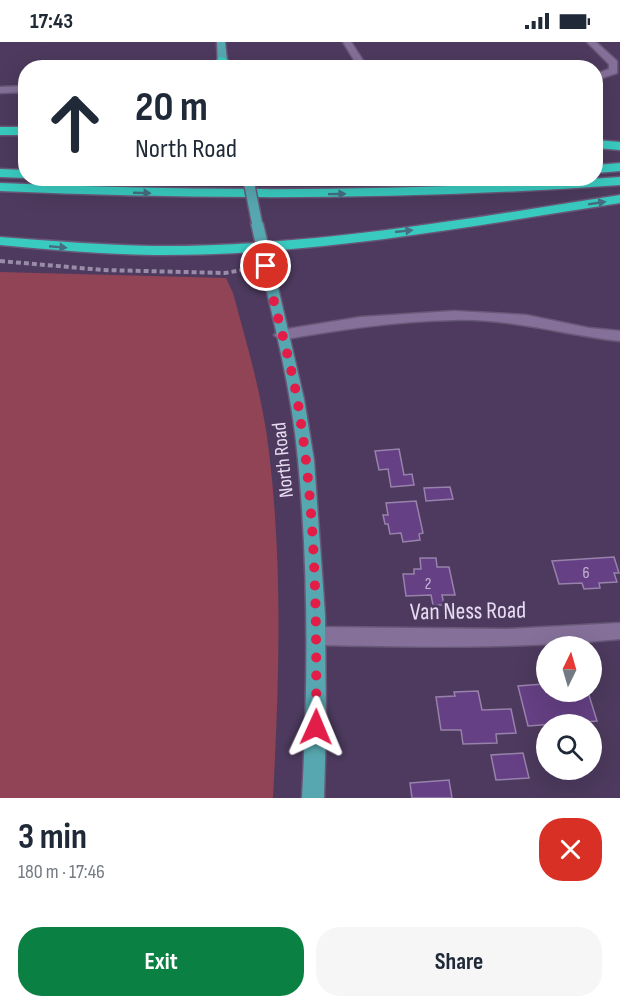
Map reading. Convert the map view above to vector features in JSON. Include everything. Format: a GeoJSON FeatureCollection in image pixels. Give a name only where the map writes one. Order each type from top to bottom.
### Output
{"type":"FeatureCollection","features":[{"type":"Feature","properties":{"kind":"highway"},"geometry":{"type":"LineString","coordinates":[[0,131],[18,131]]}},
{"type":"Feature","properties":{"kind":"highway"},"geometry":{"type":"LineString","coordinates":[[603,145],[620,146]]}},
{"type":"Feature","properties":{"kind":"highway"},"geometry":{"type":"LineString","coordinates":[[603,168],[620,167]]}},
{"type":"Feature","properties":{"kind":"highway"},"geometry":{"type":"LineString","coordinates":[[0,173],[18,174]]}},
{"type":"Feature","properties":{"kind":"highway"},"geometry":{"type":"LineString","coordinates":[[603,182],[620,181]]}},
{"type":"Feature","properties":{"kind":"highway"},"geometry":{"type":"LineString","coordinates":[[0,187],[143,193],[323,194],[543,186]]}},
{"type":"Feature","properties":{"kind":"highway"},"geometry":{"type":"LineString","coordinates":[[0,240],[111,250],[205,250],[262,247],[441,227],[620,199]]}},
{"type":"Feature","properties":{"kind":"main road"},"geometry":{"type":"LineString","coordinates":[[221,42],[221,60]]}},
{"type":"Feature","properties":{"kind":"main road","name":"North Road"},"geometry":{"type":"LineString","coordinates":[[250,186],[297,399],[306,460],[316,636],[313,798]]}},
{"type":"Feature","properties":{"kind":"street"},"geometry":{"type":"LineString","coordinates":[[347,42],[359,60]]}},
{"type":"Feature","properties":{"kind":"street"},"geometry":{"type":"LineString","coordinates":[[591,42],[614,63],[614,71],[603,75]]}},
{"type":"Feature","properties":{"kind":"street"},"geometry":{"type":"LineString","coordinates":[[0,90],[18,89]]}},
{"type":"Feature","properties":{"kind":"street"},"geometry":{"type":"LineString","coordinates":[[281,335],[361,322],[454,315],[526,320],[589,333],[620,336]]}},
{"type":"Feature","properties":{"kind":"street","name":"Van Ness Road"},"geometry":{"type":"LineString","coordinates":[[316,636],[411,638],[587,635],[620,631]]}},
{"type":"Feature","properties":{"kind":"path"},"geometry":{"type":"LineString","coordinates":[[0,261],[103,270],[225,273],[266,266]]}},
{"type":"Feature","properties":{"kind":"shaded area"},"geometry":{"type":"Polygon","coordinates":[[[0,272],[226,278],[233,293],[259,392],[273,495],[278,625],[273,798],[0,798],[0,272]]]}},
{"type":"Feature","properties":{"kind":"building"},"geometry":{"type":"Polygon","coordinates":[[[399,449],[404,475],[412,474],[414,485],[391,487],[388,469],[379,470],[375,451],[399,449]]]}},
{"type":"Feature","properties":{"kind":"building"},"geometry":{"type":"Polygon","coordinates":[[[450,487],[453,499],[426,501],[424,488],[450,487]]]}},
{"type":"Feature","properties":{"kind":"building"},"geometry":{"type":"Polygon","coordinates":[[[416,501],[423,533],[419,534],[420,540],[403,542],[401,533],[390,534],[388,524],[385,524],[383,515],[388,515],[386,503],[416,501]]]}},
{"type":"Feature","properties":{"kind":"building"},"geometry":{"type":"Polygon","coordinates":[[[614,557],[619,573],[614,573],[617,582],[599,583],[600,588],[584,589],[582,583],[559,584],[552,561],[614,557]]]}},
{"type":"Feature","properties":{"kind":"building"},"geometry":{"type":"Polygon","coordinates":[[[420,558],[436,558],[437,567],[449,567],[455,595],[442,595],[444,605],[433,605],[431,595],[406,596],[403,574],[414,574],[414,569],[421,569],[420,558]]]}},
{"type":"Feature","properties":{"kind":"building"},"geometry":{"type":"Polygon","coordinates":[[[536,685],[536,702],[591,702],[595,714],[536,714],[536,725],[528,726],[518,686],[536,685]]]}},
{"type":"Feature","properties":{"kind":"building"},"geometry":{"type":"Polygon","coordinates":[[[478,691],[482,710],[511,709],[516,733],[496,734],[497,743],[463,744],[461,730],[441,730],[436,697],[455,696],[454,692],[478,691]]]}},
{"type":"Feature","properties":{"kind":"building"},"geometry":{"type":"Polygon","coordinates":[[[523,753],[529,778],[496,780],[491,755],[523,753]]]}},
{"type":"Feature","properties":{"kind":"building"},"geometry":{"type":"Polygon","coordinates":[[[449,780],[452,798],[412,798],[410,783],[449,780]]]}},
{"type":"Feature","properties":{"kind":"route"},"geometry":{"type":"LineString","coordinates":[[266,266],[297,399],[306,460],[316,615],[316,727]]}}]}
